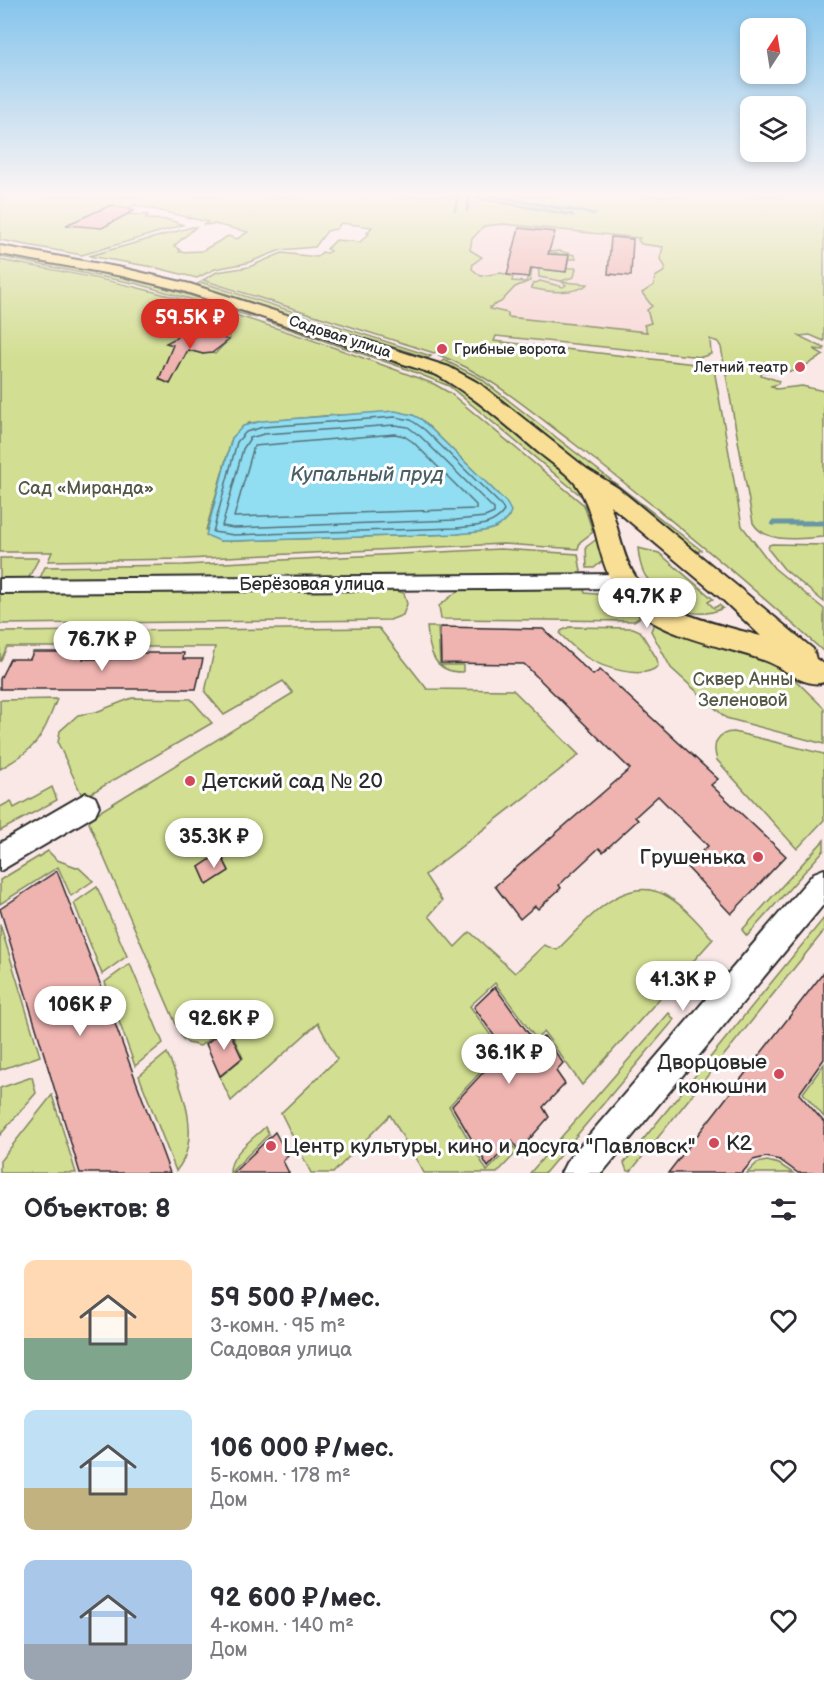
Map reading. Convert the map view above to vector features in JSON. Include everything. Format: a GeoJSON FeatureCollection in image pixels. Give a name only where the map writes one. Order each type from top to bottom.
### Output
{"type":"FeatureCollection","features":[{"type":"Feature","properties":{"kind":"main road","name":"Садовая улица"},"geometry":{"type":"LineString","coordinates":[[4,251],[122,272],[177,285],[435,368],[473,388],[579,474],[609,493],[789,644],[819,678]]}},
{"type":"Feature","properties":{"kind":"main road","name":"Садовая улица"},"geometry":{"type":"LineString","coordinates":[[579,474],[598,501],[614,558],[625,581],[646,603],[673,619],[780,654],[819,678]]}},
{"type":"Feature","properties":{"kind":"street","name":"Берёзовая улица"},"geometry":{"type":"LineString","coordinates":[[0,586],[625,581]]}},
{"type":"Feature","properties":{"kind":"street"},"geometry":{"type":"LineString","coordinates":[[0,858],[86,806]]}},
{"type":"Feature","properties":{"kind":"street"},"geometry":{"type":"LineString","coordinates":[[579,1173],[824,883]]}},
{"type":"Feature","properties":{"kind":"shaded area"},"geometry":{"type":"Polygon","coordinates":[[[447,251],[677,251],[710,339],[438,309],[447,251]]]}},
{"type":"Feature","properties":{"kind":"green space"},"geometry":{"type":"Polygon","coordinates":[[[59,251],[96,251],[82,255],[59,251]]]}},
{"type":"Feature","properties":{"kind":"green space"},"geometry":{"type":"Polygon","coordinates":[[[108,251],[279,251],[247,263],[215,269],[197,278],[153,267],[89,256],[108,251]]]}},
{"type":"Feature","properties":{"kind":"green space"},"geometry":{"type":"Polygon","coordinates":[[[471,251],[482,257],[473,264],[472,269],[481,276],[501,273],[513,276],[512,281],[526,282],[533,264],[530,281],[515,287],[501,302],[490,309],[508,313],[508,317],[647,332],[644,325],[651,323],[647,310],[652,306],[642,293],[654,285],[655,277],[665,271],[665,266],[660,259],[662,251],[824,251],[824,341],[810,335],[799,336],[824,348],[824,350],[814,349],[824,355],[796,371],[762,372],[761,375],[779,381],[778,384],[771,386],[776,389],[802,386],[824,391],[824,537],[785,539],[766,535],[753,523],[721,347],[718,342],[710,339],[711,354],[702,357],[496,336],[494,341],[704,365],[714,369],[742,526],[774,568],[824,609],[824,652],[732,571],[637,493],[492,382],[439,355],[441,352],[434,353],[203,280],[217,272],[249,267],[282,253],[317,257],[322,252],[471,251]]]}},
{"type":"Feature","properties":{"kind":"green space"},"geometry":{"type":"Polygon","coordinates":[[[560,251],[574,255],[576,259],[568,259],[568,255],[549,254],[545,269],[566,272],[567,268],[576,268],[574,277],[561,281],[539,277],[538,258],[548,252],[560,251]]]}},
{"type":"Feature","properties":{"kind":"green space"},"geometry":{"type":"Polygon","coordinates":[[[0,255],[135,279],[260,316],[256,318],[138,284],[0,257],[0,255]]]}},
{"type":"Feature","properties":{"kind":"green space","name":"Сад «Миранда»"},"geometry":{"type":"Polygon","coordinates":[[[0,260],[108,281],[217,309],[290,332],[434,384],[450,393],[584,505],[593,532],[580,542],[578,549],[503,544],[186,559],[48,561],[52,552],[0,552],[0,260]],[[226,329],[202,332],[189,338],[178,335],[174,345],[203,354],[209,352],[215,354],[230,338],[227,335],[230,333],[226,329]],[[335,415],[249,423],[232,438],[206,530],[220,541],[457,534],[495,528],[509,517],[506,502],[421,419],[335,415]]]}},
{"type":"Feature","properties":{"kind":"green space"},"geometry":{"type":"Polygon","coordinates":[[[540,281],[563,287],[566,285],[562,282],[588,284],[568,291],[531,288],[533,284],[540,281]]]}},
{"type":"Feature","properties":{"kind":"green space"},"geometry":{"type":"Polygon","coordinates":[[[201,282],[431,356],[428,358],[196,285],[201,282]]]}},
{"type":"Feature","properties":{"kind":"green space"},"geometry":{"type":"Polygon","coordinates":[[[270,319],[447,380],[463,390],[582,487],[592,505],[449,386],[404,368],[266,321],[270,319]]]}},
{"type":"Feature","properties":{"kind":"green space"},"geometry":{"type":"Polygon","coordinates":[[[444,360],[480,378],[701,550],[695,553],[474,379],[440,363],[444,360]]]}},
{"type":"Feature","properties":{"kind":"green space"},"geometry":{"type":"Polygon","coordinates":[[[601,536],[606,558],[594,568],[587,568],[586,547],[601,536]]]}},
{"type":"Feature","properties":{"kind":"green space"},"geometry":{"type":"Polygon","coordinates":[[[772,544],[824,545],[824,602],[784,569],[768,549],[772,544]]]}},
{"type":"Feature","properties":{"kind":"green space"},"geometry":{"type":"Polygon","coordinates":[[[638,548],[659,553],[713,599],[708,602],[714,608],[719,605],[723,608],[712,612],[691,612],[662,598],[645,575],[638,548]]]}},
{"type":"Feature","properties":{"kind":"green space"},"geometry":{"type":"Polygon","coordinates":[[[500,549],[578,554],[581,571],[570,576],[40,578],[45,567],[184,565],[500,549]]]}},
{"type":"Feature","properties":{"kind":"green space"},"geometry":{"type":"Polygon","coordinates":[[[0,558],[39,558],[28,579],[0,579],[0,558]]]}},
{"type":"Feature","properties":{"kind":"green space"},"geometry":{"type":"Polygon","coordinates":[[[584,589],[585,593],[617,596],[640,613],[639,618],[634,621],[441,619],[439,606],[459,590],[584,589]]]}},
{"type":"Feature","properties":{"kind":"green space"},"geometry":{"type":"Polygon","coordinates":[[[392,590],[404,593],[407,604],[403,615],[390,620],[0,624],[0,593],[392,590]]]}},
{"type":"Feature","properties":{"kind":"green space","name":"Сквер Анны Зеленовой"},"geometry":{"type":"Polygon","coordinates":[[[654,623],[679,634],[783,668],[824,708],[824,744],[726,718],[671,668],[651,631],[654,623]]]}},
{"type":"Feature","properties":{"kind":"green space"},"geometry":{"type":"Polygon","coordinates":[[[427,627],[438,627],[440,665],[463,665],[463,672],[445,669],[439,665],[429,645],[427,627]]]}},
{"type":"Feature","properties":{"kind":"green space","name":"Сквер Анны Зеленовой"},"geometry":{"type":"Polygon","coordinates":[[[569,627],[633,628],[640,631],[657,659],[658,666],[643,672],[633,672],[601,665],[583,655],[560,634],[569,627]]]}},
{"type":"Feature","properties":{"kind":"green space"},"geometry":{"type":"Polygon","coordinates":[[[379,628],[427,689],[513,690],[579,755],[425,875],[442,901],[429,916],[455,947],[470,932],[515,973],[544,945],[557,950],[605,905],[634,890],[649,890],[665,895],[690,915],[713,939],[582,1085],[544,1032],[536,1039],[495,983],[470,1006],[501,1050],[449,1106],[487,1171],[512,1145],[517,1152],[497,1173],[424,1173],[390,1115],[333,1173],[311,1173],[281,1113],[337,1059],[318,1023],[231,1101],[220,1077],[243,1058],[228,1025],[200,1046],[188,1043],[182,1038],[89,823],[91,817],[293,693],[283,681],[224,715],[205,692],[215,647],[7,647],[0,662],[0,632],[379,628]],[[220,853],[199,867],[207,885],[229,870],[220,853]]]}},
{"type":"Feature","properties":{"kind":"green space"},"geometry":{"type":"Polygon","coordinates":[[[132,698],[191,699],[212,723],[83,798],[58,743],[60,731],[78,715],[96,712],[132,698]]]}},
{"type":"Feature","properties":{"kind":"green space"},"geometry":{"type":"Polygon","coordinates":[[[57,699],[37,741],[31,748],[0,769],[0,700],[57,699]]]}},
{"type":"Feature","properties":{"kind":"green space","name":"Сквер Анны Зеленовой"},"geometry":{"type":"Polygon","coordinates":[[[734,732],[824,754],[824,820],[797,849],[717,760],[715,745],[717,740],[723,734],[734,732]]]}},
{"type":"Feature","properties":{"kind":"green space"},"geometry":{"type":"Polygon","coordinates":[[[52,787],[57,800],[0,831],[0,807],[11,801],[14,808],[52,787]]]}},
{"type":"Feature","properties":{"kind":"green space"},"geometry":{"type":"Polygon","coordinates":[[[824,840],[824,850],[747,936],[742,930],[824,840]]]}},
{"type":"Feature","properties":{"kind":"green space"},"geometry":{"type":"Polygon","coordinates":[[[48,851],[57,860],[79,868],[93,881],[71,896],[58,867],[0,904],[0,880],[48,851]]]}},
{"type":"Feature","properties":{"kind":"green space"},"geometry":{"type":"Polygon","coordinates":[[[97,887],[127,956],[102,974],[74,903],[97,887]]]}},
{"type":"Feature","properties":{"kind":"green space"},"geometry":{"type":"Polygon","coordinates":[[[824,918],[824,931],[631,1171],[627,1171],[624,1163],[824,918]]]}},
{"type":"Feature","properties":{"kind":"green space"},"geometry":{"type":"Polygon","coordinates":[[[0,924],[40,1056],[0,1070],[0,924]]]}},
{"type":"Feature","properties":{"kind":"green space"},"geometry":{"type":"Polygon","coordinates":[[[130,964],[163,1043],[135,1066],[105,982],[130,964]]]}},
{"type":"Feature","properties":{"kind":"green space"},"geometry":{"type":"Polygon","coordinates":[[[669,1013],[674,1020],[545,1173],[530,1173],[669,1013]]]}},
{"type":"Feature","properties":{"kind":"green space"},"geometry":{"type":"Polygon","coordinates":[[[167,1053],[183,1096],[189,1128],[184,1158],[176,1171],[139,1076],[167,1053]]]}},
{"type":"Feature","properties":{"kind":"green space"},"geometry":{"type":"Polygon","coordinates":[[[824,1064],[824,1117],[803,1093],[824,1064]]]}},
{"type":"Feature","properties":{"kind":"green space"},"geometry":{"type":"Polygon","coordinates":[[[32,1077],[36,1093],[0,1135],[0,1088],[32,1077]]]}},
{"type":"Feature","properties":{"kind":"green space"},"geometry":{"type":"Polygon","coordinates":[[[52,1095],[76,1173],[0,1173],[0,1161],[52,1095]]]}},
{"type":"Feature","properties":{"kind":"green space"},"geometry":{"type":"Polygon","coordinates":[[[265,1127],[269,1134],[230,1173],[237,1153],[265,1127]]]}},
{"type":"Feature","properties":{"kind":"green space"},"geometry":{"type":"Polygon","coordinates":[[[767,1161],[779,1164],[793,1173],[747,1173],[757,1163],[767,1161]]]}},
{"type":"Feature","properties":{"kind":"water","name":"Купальный пруд"},"geometry":{"type":"Polygon","coordinates":[[[395,411],[421,419],[506,502],[511,511],[502,524],[481,532],[457,534],[234,541],[220,541],[206,535],[232,438],[243,426],[262,421],[395,411]]]}},
{"type":"Feature","properties":{"kind":"building"},"geometry":{"type":"Polygon","coordinates":[[[513,251],[549,251],[548,254],[569,255],[566,272],[531,268],[529,277],[507,275],[513,251]]]}},
{"type":"Feature","properties":{"kind":"building"},"geometry":{"type":"Polygon","coordinates":[[[610,251],[632,251],[631,276],[608,274],[610,251]]]}},
{"type":"Feature","properties":{"kind":"building"},"geometry":{"type":"Polygon","coordinates":[[[205,329],[227,335],[222,338],[229,340],[212,353],[203,354],[188,350],[170,384],[159,379],[173,345],[166,343],[178,335],[196,336],[205,329]]]}},
{"type":"Feature","properties":{"kind":"building"},"geometry":{"type":"Polygon","coordinates":[[[440,627],[543,629],[593,675],[600,670],[718,779],[711,785],[786,856],[731,914],[686,866],[708,846],[658,796],[635,817],[638,820],[603,852],[599,848],[559,885],[561,888],[538,909],[535,906],[520,919],[495,886],[630,769],[524,664],[441,663],[440,627]]]}},
{"type":"Feature","properties":{"kind":"building"},"geometry":{"type":"Polygon","coordinates":[[[33,652],[85,652],[83,659],[130,659],[132,653],[184,653],[183,659],[203,659],[196,689],[0,689],[0,679],[10,659],[30,659],[33,652]]]}},
{"type":"Feature","properties":{"kind":"building"},"geometry":{"type":"Polygon","coordinates":[[[220,853],[229,871],[207,885],[199,867],[220,853]]]}},
{"type":"Feature","properties":{"kind":"building"},"geometry":{"type":"Polygon","coordinates":[[[57,871],[170,1173],[80,1173],[0,909],[57,871]]]}},
{"type":"Feature","properties":{"kind":"building","name":"Дворцовые конюшни"},"geometry":{"type":"Polygon","coordinates":[[[824,972],[824,1059],[799,1094],[824,1122],[824,1173],[798,1173],[780,1160],[766,1157],[753,1160],[742,1173],[668,1173],[824,972]]]}},
{"type":"Feature","properties":{"kind":"building"},"geometry":{"type":"Polygon","coordinates":[[[495,987],[536,1044],[544,1036],[563,1063],[556,1071],[565,1084],[543,1107],[549,1117],[519,1151],[512,1141],[488,1167],[452,1106],[504,1050],[474,1007],[495,987]]]}},
{"type":"Feature","properties":{"kind":"building"},"geometry":{"type":"Polygon","coordinates":[[[227,1026],[242,1058],[220,1076],[206,1044],[227,1026]]]}},
{"type":"Feature","properties":{"kind":"building","name":"Центр культуры, кино и досуга \"Павловск\""},"geometry":{"type":"Polygon","coordinates":[[[275,1132],[288,1156],[283,1161],[289,1173],[233,1173],[275,1132]]]}},
{"type":"Feature","properties":{"kind":"waterway"},"geometry":{"type":"LineString","coordinates":[[773,523],[824,523]]}},
{"type":"Feature","properties":{"kind":"place","name":"Грибные ворота"},"geometry":{"type":"Point","coordinates":[442,349]}},
{"type":"Feature","properties":{"kind":"place","name":"Летний театр"},"geometry":{"type":"Point","coordinates":[800,367]}},
{"type":"Feature","properties":{"kind":"place","name":"Детский сад № 20"},"geometry":{"type":"Point","coordinates":[190,781]}},
{"type":"Feature","properties":{"kind":"place","name":"Грушенька"},"geometry":{"type":"Point","coordinates":[758,857]}},
{"type":"Feature","properties":{"kind":"place","name":"Дворцовые конюшни"},"geometry":{"type":"Point","coordinates":[779,1074]}},
{"type":"Feature","properties":{"kind":"place","name":"К2"},"geometry":{"type":"Point","coordinates":[714,1143]}},
{"type":"Feature","properties":{"kind":"place","name":"Центр культуры, кино и досуга \"Павловск\""},"geometry":{"type":"Point","coordinates":[271,1146]}}]}
